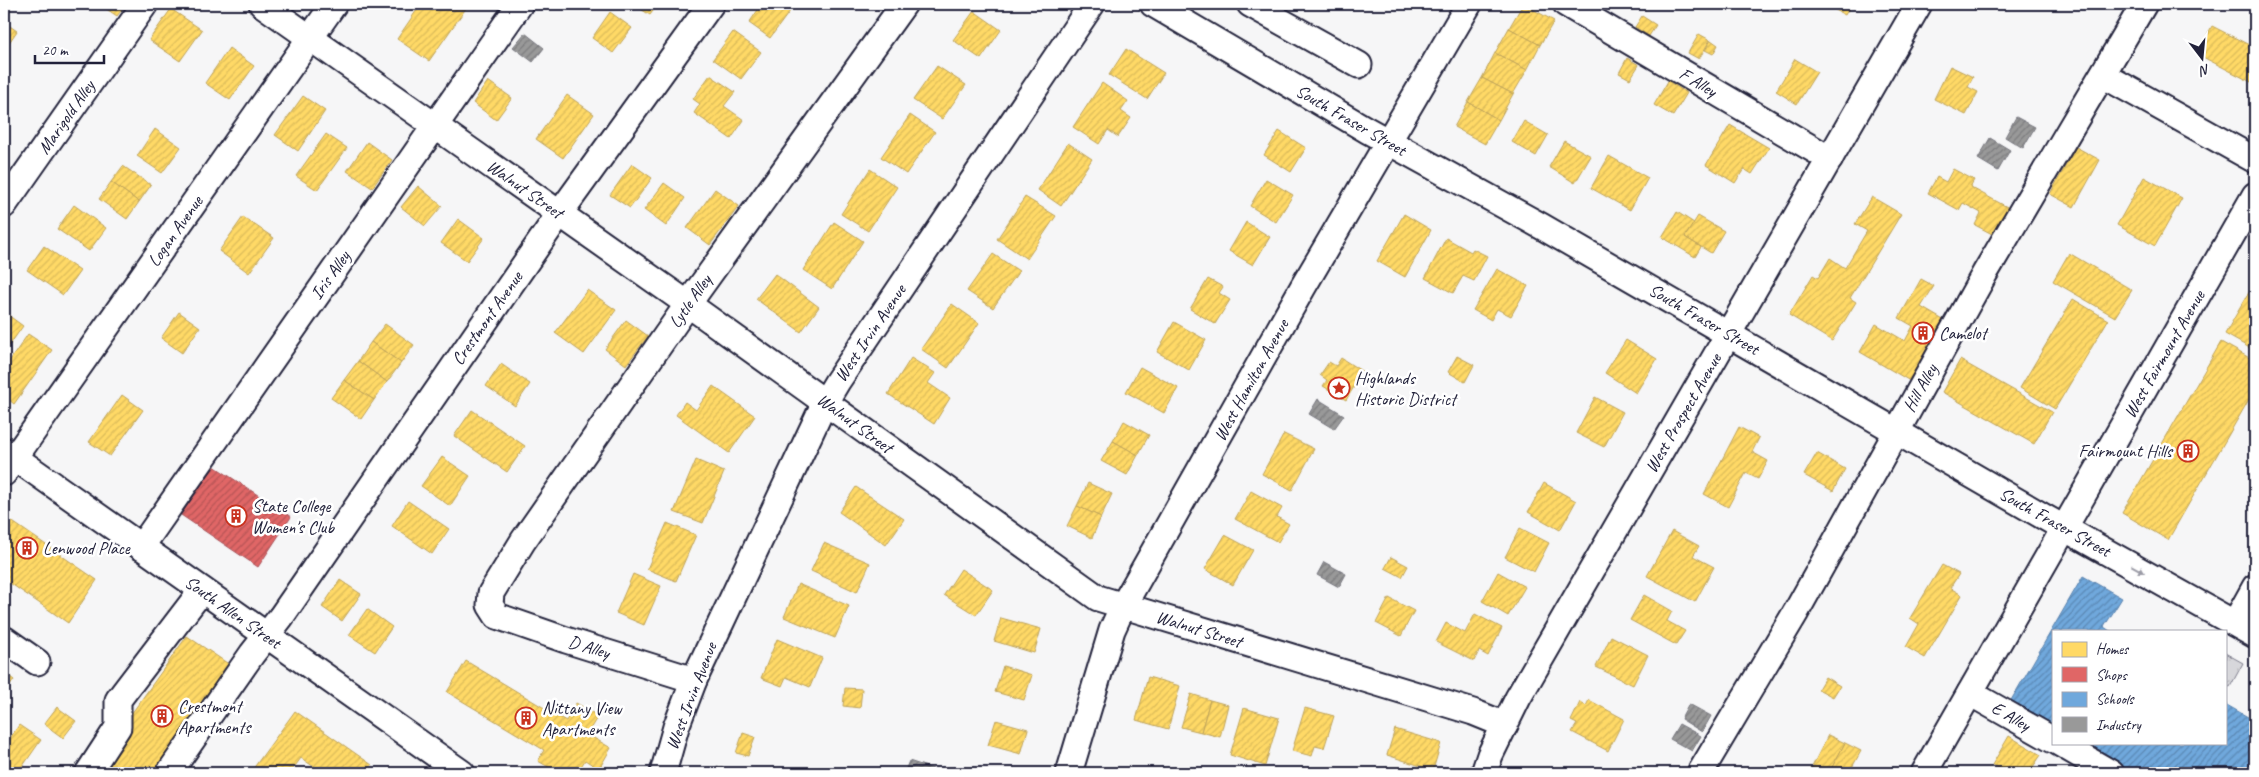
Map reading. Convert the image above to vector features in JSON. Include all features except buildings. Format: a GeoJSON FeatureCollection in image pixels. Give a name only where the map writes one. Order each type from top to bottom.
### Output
{"type":"FeatureCollection","features":[{"type":"Feature","properties":{"kind":"street","name":"Marigold Alley"},"geometry":{"type":"LineString","coordinates":[[4,205],[145,4]]}},
{"type":"Feature","properties":{"kind":"street","name":"Walnut Street"},"geometry":{"type":"LineString","coordinates":[[262,4],[560,213],[1098,598],[1474,712],[1505,725]]}},
{"type":"Feature","properties":{"kind":"street","name":"Logan Avenue"},"geometry":{"type":"LineString","coordinates":[[8,460],[334,4]]}},
{"type":"Feature","properties":{"kind":"street","name":"Iris Alley"},"geometry":{"type":"LineString","coordinates":[[142,547],[520,4]]}},
{"type":"Feature","properties":{"kind":"street","name":"Crestmont Avenue"},"geometry":{"type":"LineString","coordinates":[[179,770],[252,654],[267,636],[560,213],[711,4]]}},
{"type":"Feature","properties":{"kind":"street","name":"Lytle Alley"},"geometry":{"type":"LineString","coordinates":[[490,605],[490,593],[523,541],[688,304],[904,4]]}},
{"type":"Feature","properties":{"kind":"street","name":"West Irvin Avenue"},"geometry":{"type":"LineString","coordinates":[[663,773],[676,727],[694,680],[825,402],[1092,4]]}},
{"type":"Feature","properties":{"kind":"street","name":"South Fraser Street"},"geometry":{"type":"LineString","coordinates":[[1153,4],[1388,142],[1730,334],[1896,432],[2245,629]]}},
{"type":"Feature","properties":{"kind":"street"},"geometry":{"type":"LineString","coordinates":[[1250,4],[1359,65]]}},
{"type":"Feature","properties":{"kind":"street","name":"West Hamilton Avenue"},"geometry":{"type":"LineString","coordinates":[[1069,773],[1112,630],[1123,606],[1469,4]]}},
{"type":"Feature","properties":{"kind":"street","name":"F Alley"},"geometry":{"type":"LineString","coordinates":[[1566,4],[1830,159]]}},
{"type":"Feature","properties":{"kind":"street","name":"West Prospect Avenue"},"geometry":{"type":"LineString","coordinates":[[1484,773],[1490,755],[1518,698],[1919,4]]}},
{"type":"Feature","properties":{"kind":"street","name":"Hill Alley"},"geometry":{"type":"LineString","coordinates":[[1700,773],[1796,612],[1985,273],[2144,4]]}},
{"type":"Feature","properties":{"kind":"street"},"geometry":{"type":"LineString","coordinates":[[2103,75],[2255,160]]}},
{"type":"Feature","properties":{"kind":"street","name":"West Fairmount Avenue"},"geometry":{"type":"LineString","coordinates":[[1924,773],[2255,195]]}},
{"type":"Feature","properties":{"kind":"street","name":"South Allen Street"},"geometry":{"type":"LineString","coordinates":[[8,460],[142,547],[456,771]]}},
{"type":"Feature","properties":{"kind":"street"},"geometry":{"type":"LineString","coordinates":[[2245,629],[2255,587]]}},
{"type":"Feature","properties":{"kind":"street"},"geometry":{"type":"LineString","coordinates":[[88,773],[118,726],[118,700],[202,590]]}},
{"type":"Feature","properties":{"kind":"street","name":"D Alley"},"geometry":{"type":"LineString","coordinates":[[490,605],[497,616],[566,640],[694,680]]}},
{"type":"Feature","properties":{"kind":"street"},"geometry":{"type":"LineString","coordinates":[[4,639],[37,662]]}},
{"type":"Feature","properties":{"kind":"street","name":"E Alley"},"geometry":{"type":"LineString","coordinates":[[1970,693],[2052,739]]}},
{"type":"Feature","properties":{"kind":"street"},"geometry":{"type":"LineString","coordinates":[[2061,744],[2111,773]]}},
{"type":"Feature","properties":{"kind":"green space"},"geometry":{"type":"Polygon","coordinates":[[[2226,654],[2243,663],[2230,687],[2226,685],[2226,654]]]}},
{"type":"Feature","properties":{"kind":"place","name":"Camelot"},"geometry":{"type":"Point","coordinates":[1923,333]}},
{"type":"Feature","properties":{"kind":"place","name":"Highlands Historic District"},"geometry":{"type":"Point","coordinates":[1339,388]}},
{"type":"Feature","properties":{"kind":"place","name":"Fairmount Hills"},"geometry":{"type":"Point","coordinates":[2188,451]}},
{"type":"Feature","properties":{"kind":"place","name":"State College Women's Club"},"geometry":{"type":"Point","coordinates":[236,516]}},
{"type":"Feature","properties":{"kind":"place","name":"Lenwood Place"},"geometry":{"type":"Point","coordinates":[27,548]}},
{"type":"Feature","properties":{"kind":"place","name":"Crestmont Apartments"},"geometry":{"type":"Point","coordinates":[162,716]}},
{"type":"Feature","properties":{"kind":"place","name":"Nittany View Apartments"},"geometry":{"type":"Point","coordinates":[526,718]}}]}
